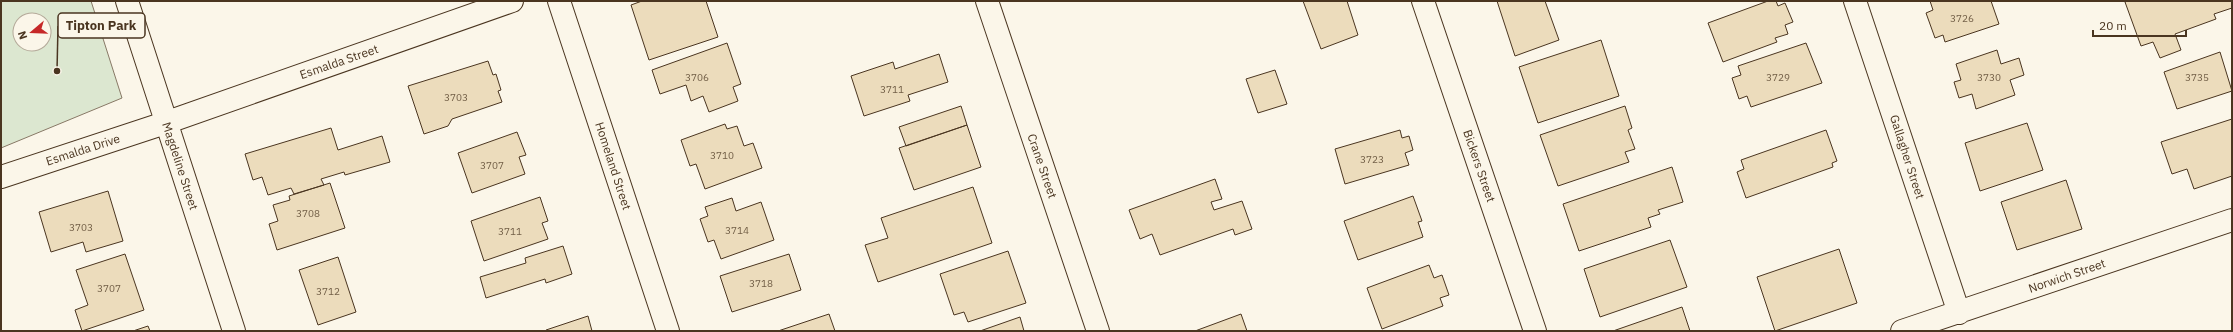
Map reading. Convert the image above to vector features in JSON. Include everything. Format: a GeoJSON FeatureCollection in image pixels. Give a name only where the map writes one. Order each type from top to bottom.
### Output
{"type":"FeatureCollection","features":[{"type":"Feature","properties":{"kind":"street","name":"Magdeline Street"},"geometry":{"type":"LineString","coordinates":[[127,1],[165,123],[234,331]]}},
{"type":"Feature","properties":{"kind":"street","name":"Esmalda Street"},"geometry":{"type":"LineString","coordinates":[[165,123],[512,1]]}},
{"type":"Feature","properties":{"kind":"street","name":"Homeland Street"},"geometry":{"type":"LineString","coordinates":[[559,1],[668,331]]}},
{"type":"Feature","properties":{"kind":"street","name":"Crane Street"},"geometry":{"type":"LineString","coordinates":[[986,1],[1098,331]]}},
{"type":"Feature","properties":{"kind":"street","name":"Bickers Street"},"geometry":{"type":"LineString","coordinates":[[1423,1],[1535,331]]}},
{"type":"Feature","properties":{"kind":"street","name":"Gallagher Street"},"geometry":{"type":"LineString","coordinates":[[1855,1],[1959,313]]}},
{"type":"Feature","properties":{"kind":"street","name":"Esmalda Drive"},"geometry":{"type":"LineString","coordinates":[[1,177],[165,123]]}},
{"type":"Feature","properties":{"kind":"street","name":"Norwich Street"},"geometry":{"type":"LineString","coordinates":[[1902,331],[2232,220]]}},
{"type":"Feature","properties":{"kind":"green space"},"geometry":{"type":"Polygon","coordinates":[[[1,1],[91,1],[122,98],[1,148],[1,1]]]}},
{"type":"Feature","properties":{"kind":"building"},"geometry":{"type":"Polygon","coordinates":[[[642,1],[706,1],[718,37],[649,60],[631,5],[642,1]]]}},
{"type":"Feature","properties":{"kind":"building"},"geometry":{"type":"Polygon","coordinates":[[[1303,1],[1347,1],[1358,35],[1321,49],[1303,1]]]}},
{"type":"Feature","properties":{"kind":"building"},"geometry":{"type":"Polygon","coordinates":[[[1497,1],[1545,1],[1559,40],[1515,56],[1497,1]]]}},
{"type":"Feature","properties":{"kind":"building"},"geometry":{"type":"Polygon","coordinates":[[[1768,1],[1776,1],[1778,6],[1785,3],[1793,22],[1785,25],[1788,34],[1775,38],[1777,42],[1723,62],[1708,23],[1768,1]]]}},
{"type":"Feature","properties":{"kind":"building"},"geometry":{"type":"Polygon","coordinates":[[[1930,1],[1991,1],[1999,24],[1945,42],[1943,35],[1935,38],[1926,13],[1933,10],[1930,1]]]}},
{"type":"Feature","properties":{"kind":"building"},"geometry":{"type":"Polygon","coordinates":[[[2232,1],[2232,8],[2214,14],[2216,19],[2175,34],[2181,50],[2160,58],[2153,42],[2141,46],[2125,2],[2232,1]]]}},
{"type":"Feature","properties":{"kind":"building"},"geometry":{"type":"Polygon","coordinates":[[[1601,40],[1619,96],[1538,123],[1519,67],[1601,40]]]}},
{"type":"Feature","properties":{"kind":"building"},"geometry":{"type":"Polygon","coordinates":[[[727,43],[741,84],[733,87],[738,101],[709,112],[703,96],[691,101],[686,85],[660,94],[652,70],[727,43]]]}},
{"type":"Feature","properties":{"kind":"building"},"geometry":{"type":"Polygon","coordinates":[[[1806,43],[1822,83],[1751,107],[1747,96],[1739,99],[1732,78],[1741,75],[1738,66],[1806,43]]]}},
{"type":"Feature","properties":{"kind":"building"},"geometry":{"type":"Polygon","coordinates":[[[1997,50],[2001,64],[2019,58],[2024,75],[2010,80],[2015,95],[1976,109],[1972,94],[1959,98],[1954,82],[1961,80],[1956,64],[1997,50]]]}},
{"type":"Feature","properties":{"kind":"building"},"geometry":{"type":"Polygon","coordinates":[[[2220,52],[2232,91],[2177,109],[2164,72],[2220,52]]]}},
{"type":"Feature","properties":{"kind":"building"},"geometry":{"type":"Polygon","coordinates":[[[939,54],[948,82],[908,95],[910,101],[864,116],[851,76],[893,62],[895,69],[939,54]]]}},
{"type":"Feature","properties":{"kind":"building"},"geometry":{"type":"Polygon","coordinates":[[[488,61],[493,75],[496,74],[501,90],[498,91],[502,102],[452,119],[448,126],[424,134],[408,86],[488,61]]]}},
{"type":"Feature","properties":{"kind":"building"},"geometry":{"type":"Polygon","coordinates":[[[1275,70],[1287,104],[1258,113],[1246,79],[1275,70]]]}},
{"type":"Feature","properties":{"kind":"building"},"geometry":{"type":"Polygon","coordinates":[[[961,106],[967,125],[906,146],[899,127],[961,106]]]}},
{"type":"Feature","properties":{"kind":"building"},"geometry":{"type":"Polygon","coordinates":[[[1625,106],[1632,128],[1628,130],[1635,149],[1625,152],[1629,162],[1558,186],[1540,135],[1625,106]]]}},
{"type":"Feature","properties":{"kind":"building"},"geometry":{"type":"Polygon","coordinates":[[[2232,119],[2232,176],[2194,189],[2187,169],[2172,174],[2161,142],[2232,119]]]}},
{"type":"Feature","properties":{"kind":"building"},"geometry":{"type":"Polygon","coordinates":[[[2027,123],[2043,170],[1980,191],[1965,143],[2027,123]]]}},
{"type":"Feature","properties":{"kind":"building"},"geometry":{"type":"Polygon","coordinates":[[[725,124],[727,129],[737,126],[744,146],[753,143],[762,168],[705,189],[696,164],[690,166],[681,140],[725,124]]]}},
{"type":"Feature","properties":{"kind":"building"},"geometry":{"type":"Polygon","coordinates":[[[967,125],[981,167],[914,190],[899,148],[967,125]]]}},
{"type":"Feature","properties":{"kind":"building"},"geometry":{"type":"Polygon","coordinates":[[[331,128],[338,150],[382,136],[390,162],[345,175],[344,172],[321,179],[324,185],[294,194],[291,188],[268,195],[262,177],[253,180],[245,154],[331,128]]]}},
{"type":"Feature","properties":{"kind":"building"},"geometry":{"type":"Polygon","coordinates":[[[1400,130],[1402,138],[1409,136],[1413,150],[1405,153],[1409,165],[1345,184],[1335,149],[1400,130]]]}},
{"type":"Feature","properties":{"kind":"building"},"geometry":{"type":"Polygon","coordinates":[[[1826,130],[1837,161],[1832,163],[1833,167],[1746,198],[1737,172],[1744,169],[1741,160],[1826,130]]]}},
{"type":"Feature","properties":{"kind":"building"},"geometry":{"type":"Polygon","coordinates":[[[517,132],[526,155],[519,157],[525,174],[472,193],[458,153],[517,132]]]}},
{"type":"Feature","properties":{"kind":"building"},"geometry":{"type":"Polygon","coordinates":[[[1672,167],[1683,202],[1658,210],[1660,214],[1648,218],[1651,227],[1579,251],[1563,204],[1672,167]]]}},
{"type":"Feature","properties":{"kind":"building"},"geometry":{"type":"Polygon","coordinates":[[[1215,179],[1222,199],[1211,202],[1214,210],[1242,201],[1252,229],[1235,235],[1233,229],[1160,255],[1152,234],[1140,239],[1129,210],[1215,179]]]}},
{"type":"Feature","properties":{"kind":"building"},"geometry":{"type":"Polygon","coordinates":[[[2066,180],[2082,229],[2017,250],[2001,202],[2066,180]]]}},
{"type":"Feature","properties":{"kind":"building"},"geometry":{"type":"Polygon","coordinates":[[[330,183],[345,228],[277,250],[269,224],[278,221],[273,205],[290,200],[289,196],[330,183]]]}},
{"type":"Feature","properties":{"kind":"building"},"geometry":{"type":"Polygon","coordinates":[[[973,187],[992,243],[878,282],[865,245],[888,238],[881,218],[973,187]]]}},
{"type":"Feature","properties":{"kind":"building"},"geometry":{"type":"Polygon","coordinates":[[[108,191],[123,241],[86,252],[83,242],[51,252],[39,212],[108,191]]]}},
{"type":"Feature","properties":{"kind":"building"},"geometry":{"type":"Polygon","coordinates":[[[1413,196],[1422,221],[1418,222],[1423,237],[1358,260],[1344,221],[1413,196]]]}},
{"type":"Feature","properties":{"kind":"building"},"geometry":{"type":"Polygon","coordinates":[[[540,197],[548,221],[542,223],[548,239],[484,261],[471,221],[540,197]]]}},
{"type":"Feature","properties":{"kind":"building"},"geometry":{"type":"Polygon","coordinates":[[[732,198],[736,211],[761,202],[774,240],[721,259],[714,240],[708,242],[700,219],[708,216],[705,207],[732,198]]]}},
{"type":"Feature","properties":{"kind":"building"},"geometry":{"type":"Polygon","coordinates":[[[1670,240],[1687,287],[1600,317],[1584,269],[1670,240]]]}},
{"type":"Feature","properties":{"kind":"building"},"geometry":{"type":"Polygon","coordinates":[[[563,246],[572,274],[546,283],[545,279],[486,298],[480,277],[526,263],[525,258],[563,246]]]}},
{"type":"Feature","properties":{"kind":"building"},"geometry":{"type":"Polygon","coordinates":[[[1839,249],[1857,303],[1775,331],[1757,277],[1839,249]]]}},
{"type":"Feature","properties":{"kind":"building"},"geometry":{"type":"Polygon","coordinates":[[[1008,251],[1026,303],[968,322],[964,312],[954,315],[940,274],[1008,251]]]}},
{"type":"Feature","properties":{"kind":"building"},"geometry":{"type":"Polygon","coordinates":[[[125,254],[144,310],[82,331],[75,310],[88,305],[76,270],[125,254]]]}},
{"type":"Feature","properties":{"kind":"building"},"geometry":{"type":"Polygon","coordinates":[[[789,254],[801,290],[732,312],[720,276],[789,254]]]}},
{"type":"Feature","properties":{"kind":"building"},"geometry":{"type":"Polygon","coordinates":[[[338,257],[356,312],[318,325],[299,270],[338,257]]]}},
{"type":"Feature","properties":{"kind":"building"},"geometry":{"type":"Polygon","coordinates":[[[1429,265],[1434,278],[1442,275],[1449,295],[1440,298],[1443,306],[1382,329],[1367,288],[1429,265]]]}},
{"type":"Feature","properties":{"kind":"building"},"geometry":{"type":"Polygon","coordinates":[[[1682,307],[1690,331],[1613,331],[1682,307]]]}},
{"type":"Feature","properties":{"kind":"building"},"geometry":{"type":"Polygon","coordinates":[[[829,314],[835,331],[778,331],[829,314]]]}},
{"type":"Feature","properties":{"kind":"building"},"geometry":{"type":"Polygon","coordinates":[[[1241,314],[1247,331],[1195,331],[1241,314]]]}},
{"type":"Feature","properties":{"kind":"building"},"geometry":{"type":"Polygon","coordinates":[[[588,316],[592,331],[546,330],[588,316]]]}},
{"type":"Feature","properties":{"kind":"building"},"geometry":{"type":"Polygon","coordinates":[[[1020,317],[1024,331],[980,331],[1020,317]]]}},
{"type":"Feature","properties":{"kind":"building"},"geometry":{"type":"Polygon","coordinates":[[[148,326],[150,331],[133,331],[148,326]]]}},
{"type":"Feature","properties":{"kind":"place","name":"Tipton Park"},"geometry":{"type":"Point","coordinates":[57,71]}}]}
